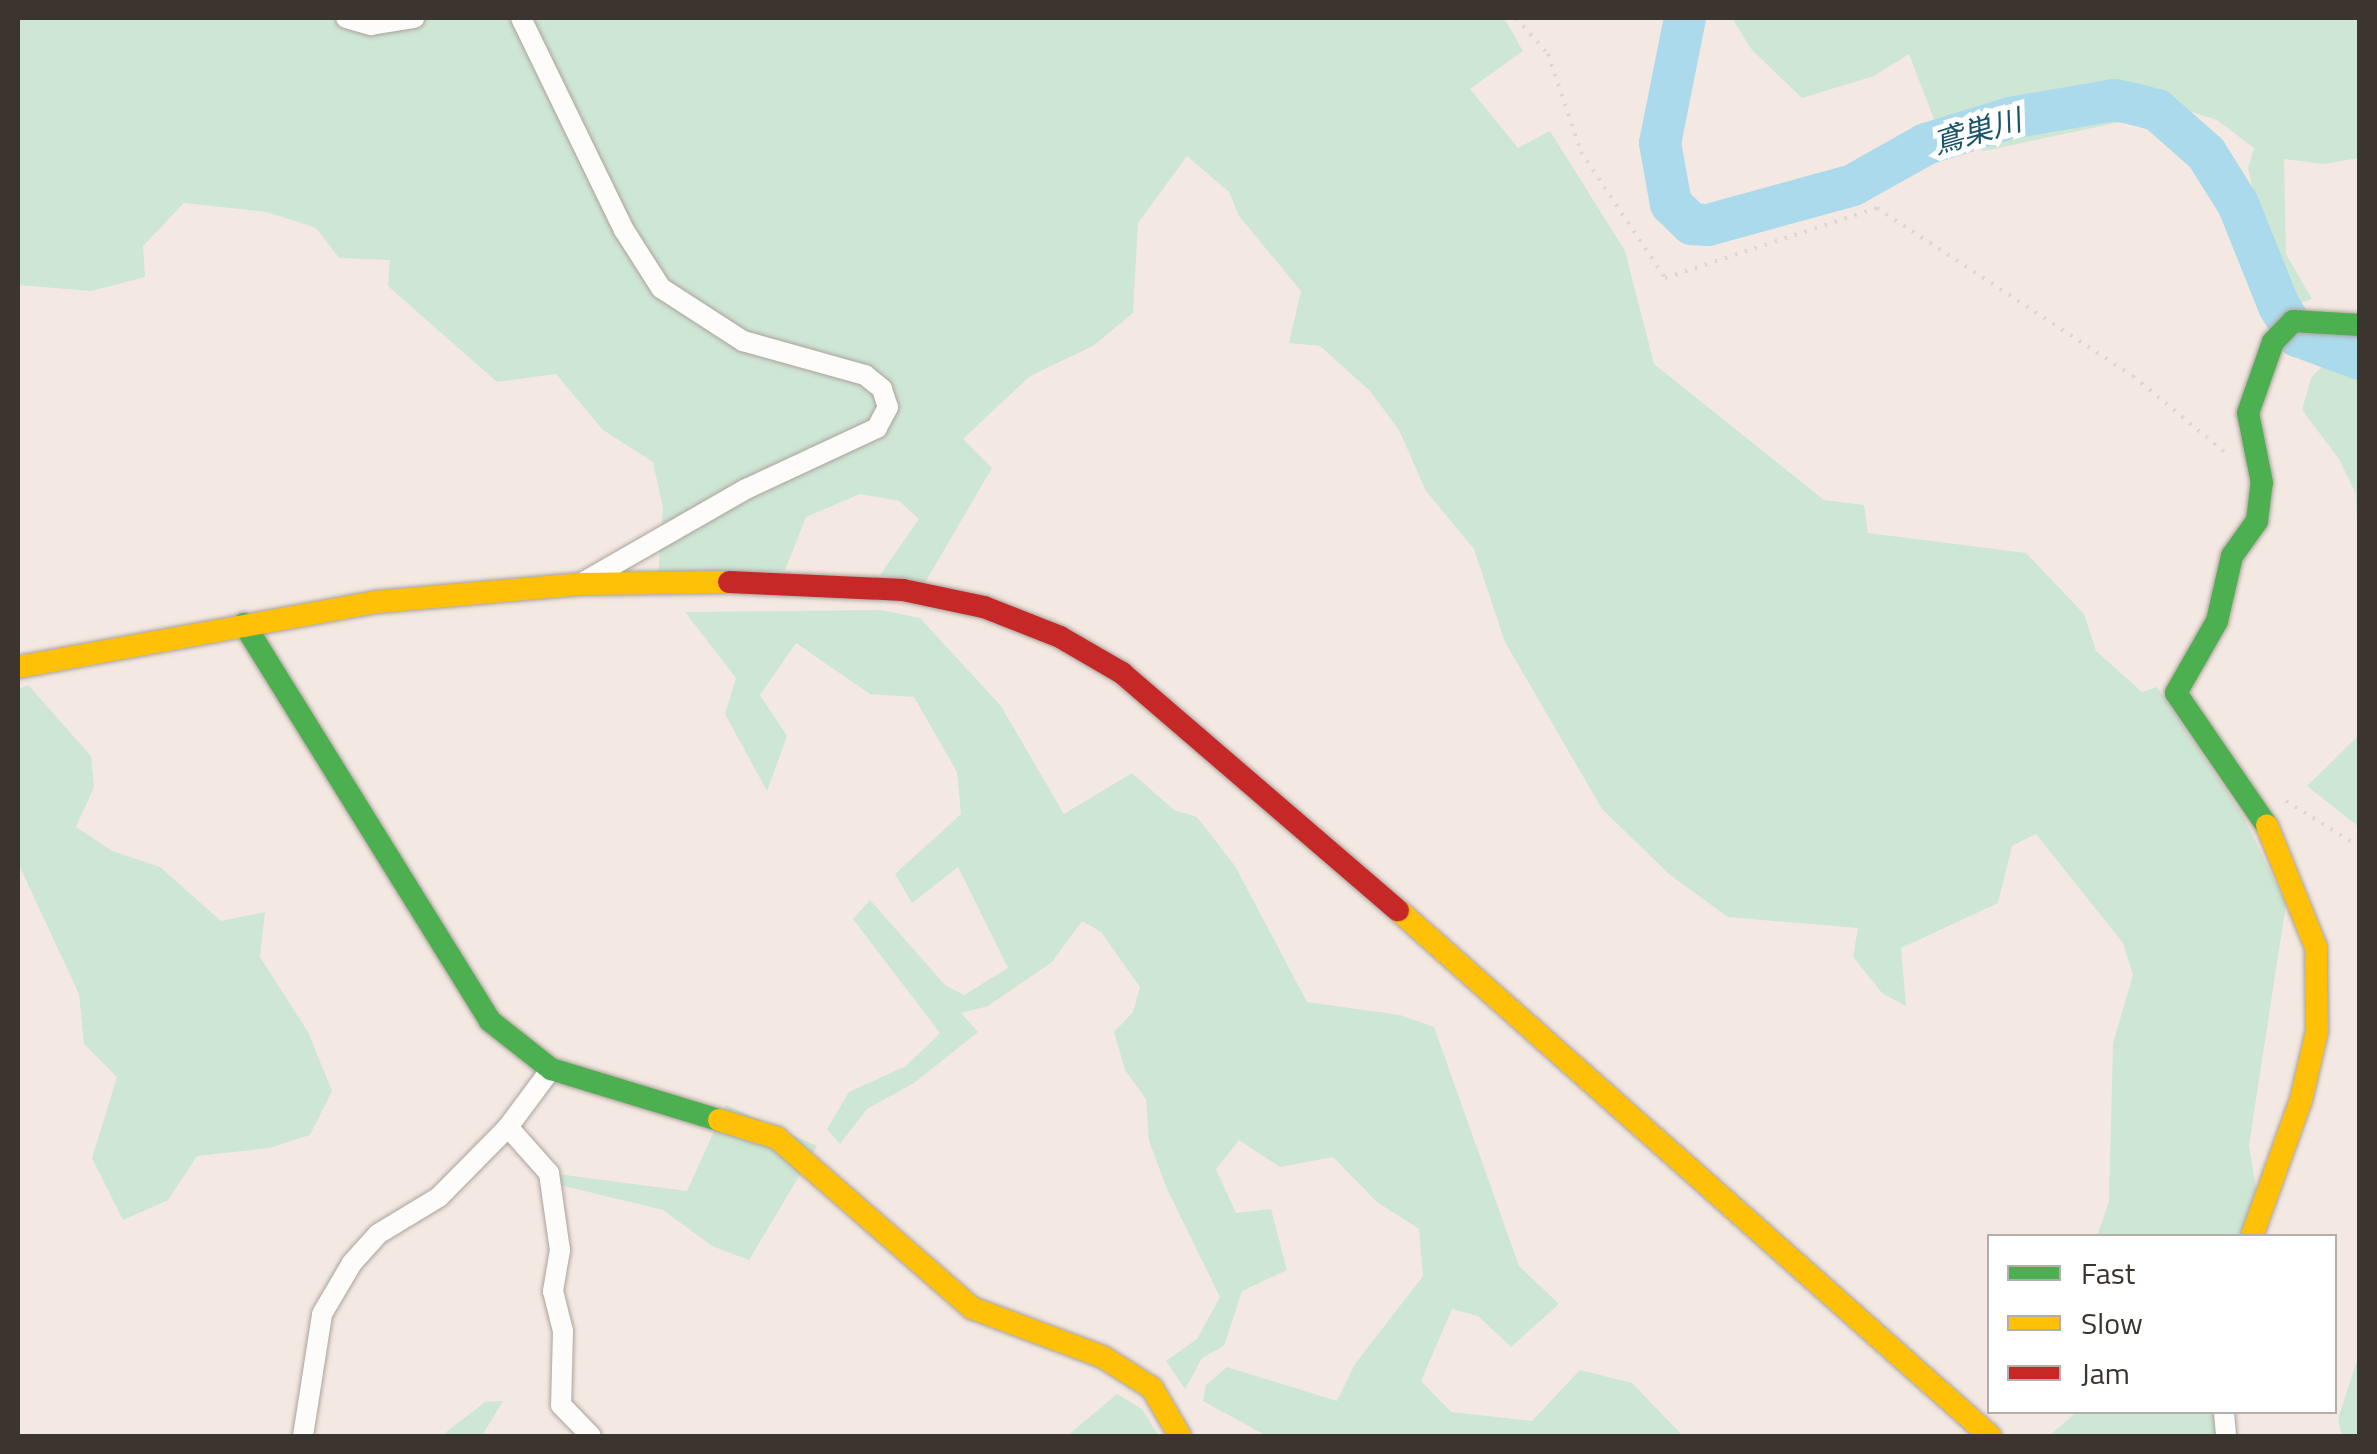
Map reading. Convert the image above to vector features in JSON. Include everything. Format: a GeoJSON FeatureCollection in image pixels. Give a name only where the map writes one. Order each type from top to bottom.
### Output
{"type":"FeatureCollection","features":[{"type":"Feature","properties":{"kind":"street"},"geometry":{"type":"LineString","coordinates":[[346,18],[371,25],[414,18]]}},
{"type":"Feature","properties":{"kind":"street"},"geometry":{"type":"LineString","coordinates":[[521,18],[624,230],[661,288],[744,341],[865,375],[882,388],[888,407],[877,428],[730,498],[580,584]]}},
{"type":"Feature","properties":{"kind":"street"},"geometry":{"type":"LineString","coordinates":[[2253,1234],[2301,1100],[2317,1031],[2322,1000],[2316,947],[2268,827],[2176,693],[2217,621],[2232,556],[2257,521],[2262,483],[2248,413],[2273,342],[2293,321],[2360,325]]}},
{"type":"Feature","properties":{"kind":"street"},"geometry":{"type":"LineString","coordinates":[[18,667],[376,602],[580,584],[796,581],[902,590],[984,607],[1060,637],[1122,673],[1217,750],[1990,1436]]}},
{"type":"Feature","properties":{"kind":"street"},"geometry":{"type":"LineString","coordinates":[[244,624],[490,1021],[551,1069],[777,1138],[972,1308],[1102,1357],[1152,1388],[1180,1436]]}},
{"type":"Feature","properties":{"kind":"street"},"geometry":{"type":"LineString","coordinates":[[303,1436],[322,1314],[352,1263],[378,1234],[440,1197],[508,1127],[551,1069]]}},
{"type":"Feature","properties":{"kind":"street"},"geometry":{"type":"LineString","coordinates":[[508,1127],[550,1173],[560,1250],[553,1291],[563,1332],[561,1405],[592,1436]]}},
{"type":"Feature","properties":{"kind":"path"},"geometry":{"type":"LineString","coordinates":[[1516,18],[1548,54],[1581,152],[1665,278],[1877,208],[2133,376],[2262,483]]}},
{"type":"Feature","properties":{"kind":"path"},"geometry":{"type":"LineString","coordinates":[[2277,796],[2360,847]]}},
{"type":"Feature","properties":{"kind":"green space"},"geometry":{"type":"Polygon","coordinates":[[[18,18],[1504,18],[1523,51],[1470,89],[1518,148],[1550,131],[1625,251],[1654,364],[1824,500],[1864,505],[1868,533],[2026,553],[2084,614],[2096,651],[2142,692],[2157,687],[2243,816],[2286,904],[2249,1145],[2264,1234],[2098,1234],[2109,1201],[2113,1043],[2133,975],[2123,943],[2036,834],[2012,846],[1998,903],[1901,948],[1906,1006],[1883,994],[1853,957],[1858,928],[1728,917],[1670,875],[1602,809],[1505,642],[1474,549],[1426,491],[1399,430],[1370,391],[1320,346],[1289,343],[1301,291],[1239,216],[1229,192],[1187,156],[1138,223],[1133,313],[1093,346],[1030,376],[963,439],[992,468],[920,591],[880,575],[919,519],[899,501],[860,494],[806,517],[785,570],[658,577],[663,508],[653,462],[603,430],[556,374],[497,382],[388,286],[390,260],[339,258],[316,228],[267,212],[184,203],[143,246],[145,277],[91,291],[18,285],[18,18]]]}},
{"type":"Feature","properties":{"kind":"green space"},"geometry":{"type":"Polygon","coordinates":[[[1732,18],[2359,18],[2359,158],[2323,164],[2284,159],[2286,254],[2312,299],[2294,305],[2264,237],[2248,168],[2254,148],[2217,120],[2182,109],[1984,151],[1935,122],[1909,54],[1874,76],[1802,98],[1752,50],[1732,18]]]}},
{"type":"Feature","properties":{"kind":"green space"},"geometry":{"type":"Polygon","coordinates":[[[2350,337],[2359,337],[2359,601],[2356,494],[2339,459],[2302,410],[2311,378],[2350,337]]]}},
{"type":"Feature","properties":{"kind":"green space"},"geometry":{"type":"Polygon","coordinates":[[[881,610],[920,618],[1001,706],[1064,814],[1132,773],[1174,810],[1197,817],[1235,866],[1307,1002],[1400,1015],[1434,1027],[1519,1266],[1559,1304],[1511,1347],[1478,1316],[1452,1309],[1421,1381],[1451,1412],[1532,1421],[1580,1370],[1632,1383],[1683,1436],[1267,1436],[1203,1401],[1206,1385],[1227,1367],[1337,1401],[1355,1364],[1423,1276],[1419,1229],[1377,1202],[1333,1157],[1280,1167],[1239,1140],[1216,1169],[1236,1213],[1271,1209],[1287,1270],[1242,1291],[1224,1346],[1202,1358],[1185,1389],[1166,1361],[1197,1339],[1220,1297],[1167,1189],[1149,1141],[1146,1099],[1125,1070],[1114,1032],[1133,1012],[1140,987],[1101,932],[1082,921],[1052,962],[988,1006],[961,1013],[978,1032],[914,1083],[867,1109],[840,1144],[827,1129],[849,1092],[906,1066],[940,1033],[853,919],[870,900],[945,985],[964,995],[1008,968],[958,867],[912,903],[895,874],[961,814],[957,772],[914,697],[870,694],[796,643],[760,695],[787,736],[767,791],[725,714],[736,678],[685,612],[881,610]]]}},
{"type":"Feature","properties":{"kind":"green space"},"geometry":{"type":"Polygon","coordinates":[[[28,685],[91,756],[94,787],[76,827],[112,851],[160,867],[221,921],[265,912],[260,957],[308,1032],[332,1091],[310,1135],[269,1148],[197,1156],[168,1200],[123,1220],[92,1158],[117,1077],[84,1044],[79,994],[18,863],[18,689],[28,685]]]}},
{"type":"Feature","properties":{"kind":"green space"},"geometry":{"type":"Polygon","coordinates":[[[2359,735],[2359,827],[2307,786],[2359,735]]]}},
{"type":"Feature","properties":{"kind":"green space"},"geometry":{"type":"Polygon","coordinates":[[[726,1105],[817,1146],[749,1260],[712,1246],[663,1210],[560,1185],[550,1173],[687,1191],[726,1105]]]}},
{"type":"Feature","properties":{"kind":"green space"},"geometry":{"type":"Polygon","coordinates":[[[2359,1354],[2359,1436],[2342,1436],[2338,1419],[2359,1354]]]}},
{"type":"Feature","properties":{"kind":"green space"},"geometry":{"type":"Polygon","coordinates":[[[1117,1394],[1142,1409],[1159,1436],[1067,1436],[1117,1394]]]}},
{"type":"Feature","properties":{"kind":"green space"},"geometry":{"type":"Polygon","coordinates":[[[503,1401],[482,1436],[441,1436],[485,1402],[503,1401]]]}},
{"type":"Feature","properties":{"kind":"green space"},"geometry":{"type":"Polygon","coordinates":[[[2075,1414],[2215,1414],[2218,1436],[2049,1436],[2075,1414]]]}},
{"type":"Feature","properties":{"kind":"waterway","name":"鳶巣川"},"geometry":{"type":"LineString","coordinates":[[1685,18],[1660,143],[1671,204],[1692,224],[1708,225],[1853,185],[1926,144],[2010,118],[2114,100],[2134,104],[2157,110],[2206,153],[2238,204],[2279,306],[2298,336],[2360,359]]}},
{"type":"Feature","properties":{"kind":"traffic: fast"},"geometry":{"type":"LineString","coordinates":[[2267,826],[2176,693],[2217,621],[2232,556],[2257,521],[2262,483],[2248,413],[2273,342],[2293,321],[2360,325]]}},
{"type":"Feature","properties":{"kind":"traffic: fast"},"geometry":{"type":"LineString","coordinates":[[244,624],[490,1021],[551,1069],[719,1120]]}},
{"type":"Feature","properties":{"kind":"traffic: slow"},"geometry":{"type":"LineString","coordinates":[[18,667],[376,602],[580,584],[729,582]]}},
{"type":"Feature","properties":{"kind":"traffic: slow"},"geometry":{"type":"LineString","coordinates":[[2253,1234],[2301,1100],[2317,1031],[2316,947],[2267,826]]}},
{"type":"Feature","properties":{"kind":"traffic: slow"},"geometry":{"type":"LineString","coordinates":[[1398,910],[1990,1436]]}},
{"type":"Feature","properties":{"kind":"traffic: slow"},"geometry":{"type":"LineString","coordinates":[[719,1120],[777,1138],[972,1308],[1103,1357],[1152,1388],[1180,1436]]}},
{"type":"Feature","properties":{"kind":"traffic: jam"},"geometry":{"type":"LineString","coordinates":[[729,582],[903,590],[984,607],[1060,637],[1122,673],[1398,910]]}}]}
